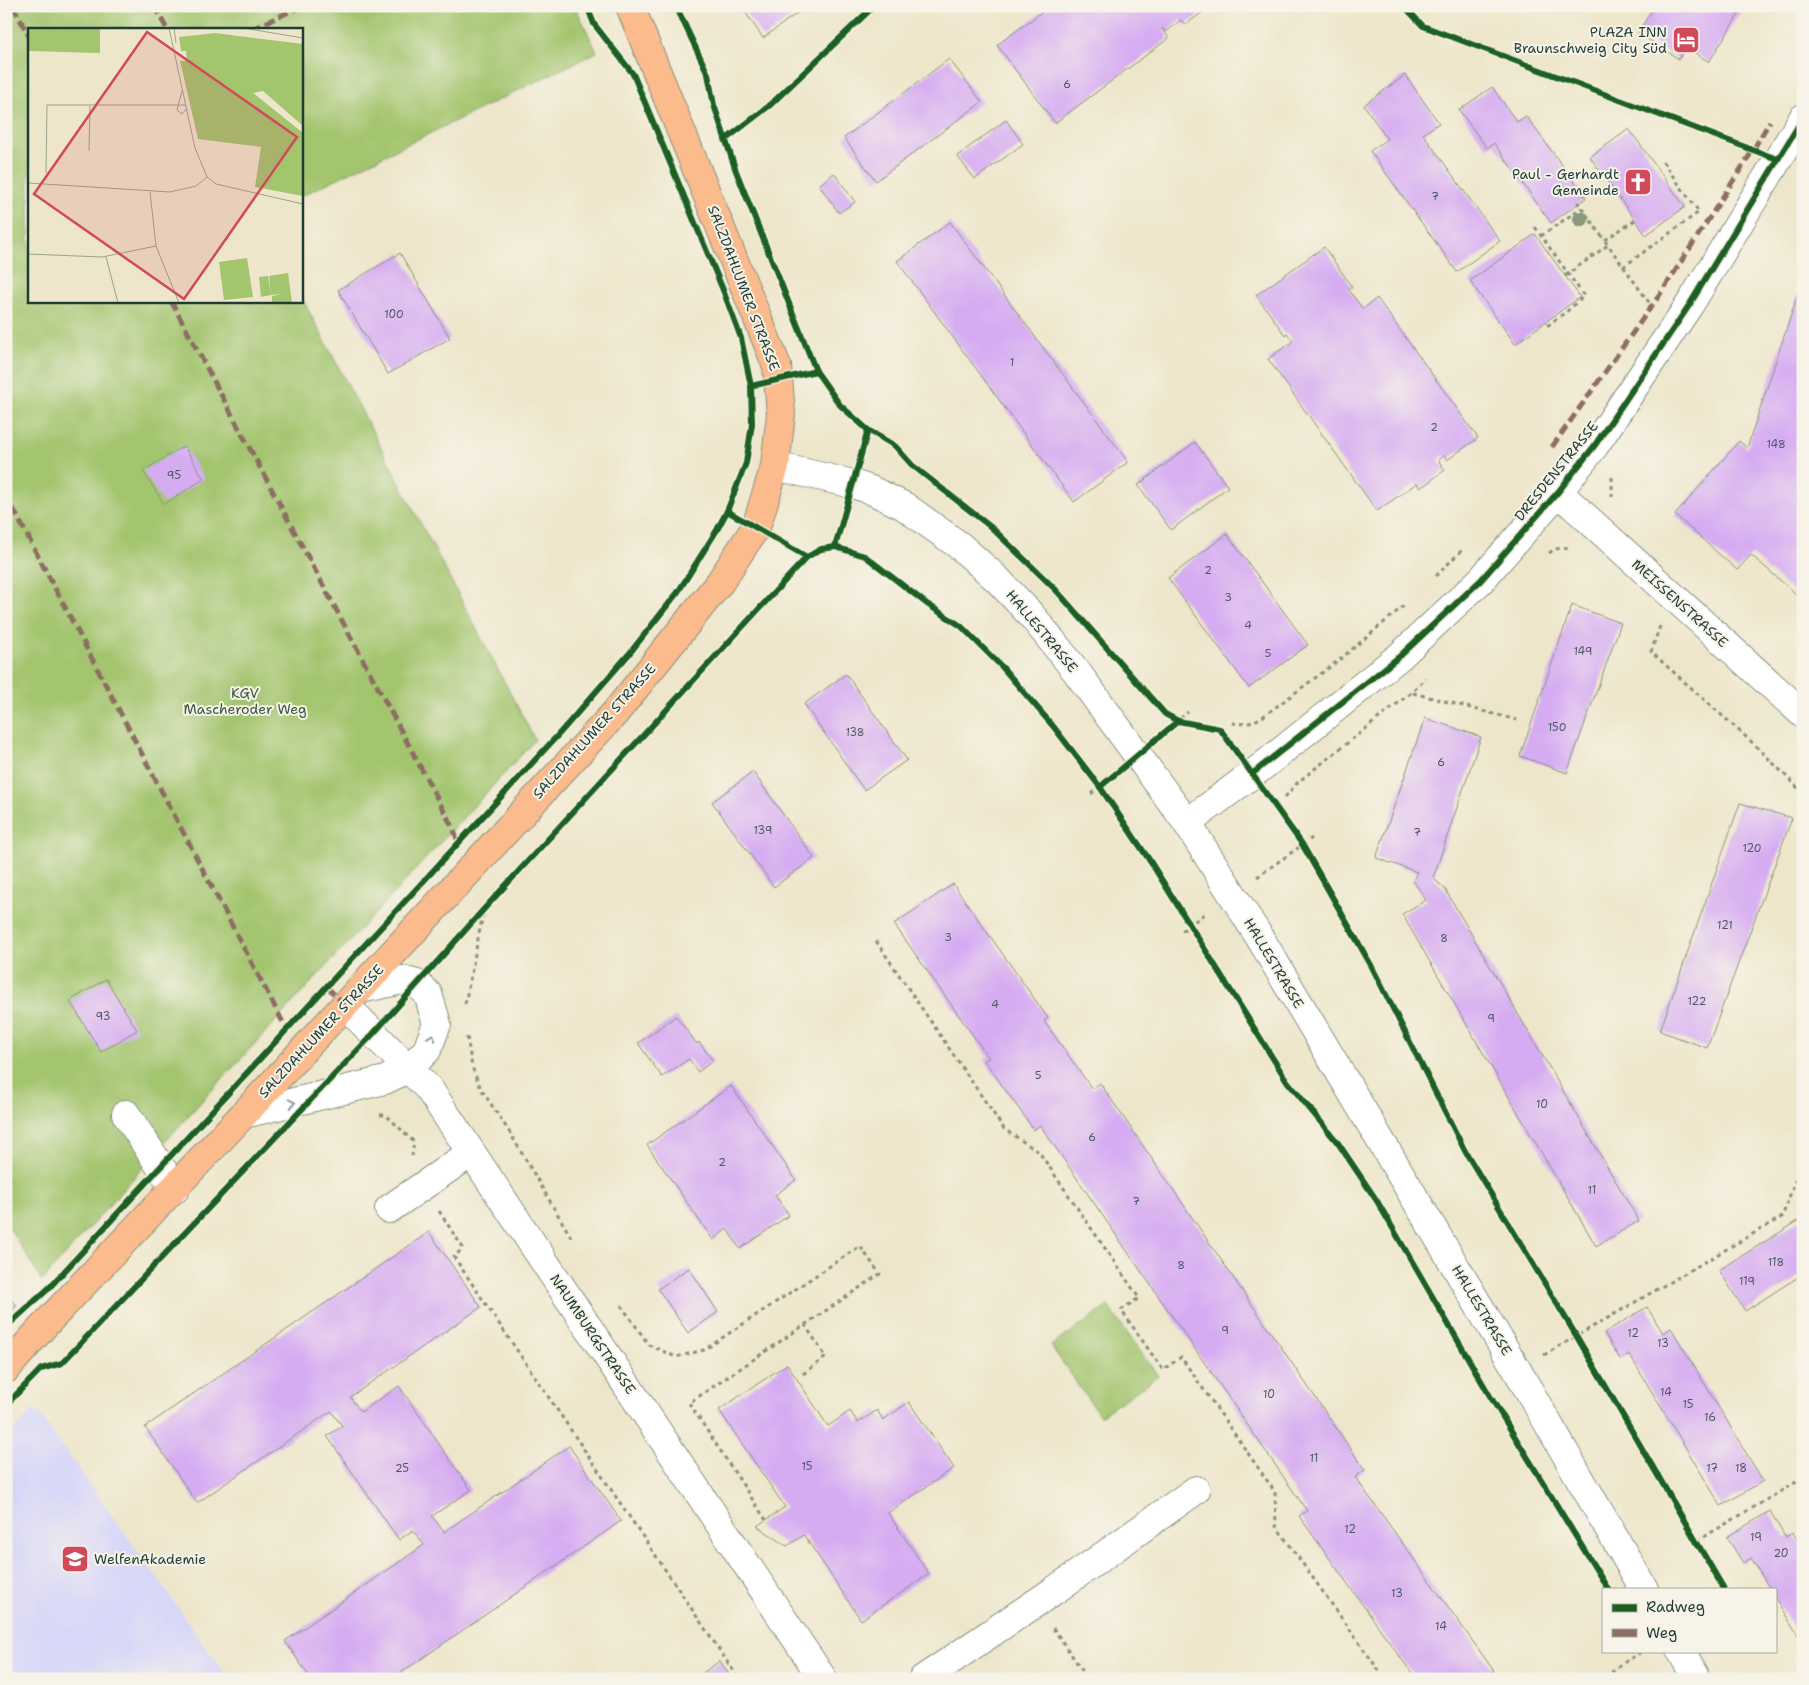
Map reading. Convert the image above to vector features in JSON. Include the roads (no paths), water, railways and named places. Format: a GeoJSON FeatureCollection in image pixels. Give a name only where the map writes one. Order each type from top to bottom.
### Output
{"type":"FeatureCollection","features":[{"type":"Feature","properties":{"kind":"main road","name":"SALZDAHLUMER STRASSE"},"geometry":{"type":"LineString","coordinates":[[6,1368],[175,1189],[615,712],[720,582],[756,527],[775,466],[781,414],[777,366],[630,6]]}},
{"type":"Feature","properties":{"kind":"main road","name":"SALZDAHLUMER STRASSE"},"geometry":{"type":"LineString","coordinates":[[6,1351],[41,1329]]}},
{"type":"Feature","properties":{"kind":"street","name":"DRESDENSTRASSE"},"geometry":{"type":"LineString","coordinates":[[1186,823],[1263,766],[1400,656],[1481,580],[1558,492],[1595,445],[1690,304],[1803,118]]}},
{"type":"Feature","properties":{"kind":"street","name":"HALLESTRASSE"},"geometry":{"type":"LineString","coordinates":[[775,466],[853,484],[871,490],[904,506],[960,546],[997,579],[1032,616],[1076,671],[1186,823],[1278,969],[1517,1370],[1643,1588]]}},
{"type":"Feature","properties":{"kind":"street","name":"MEISSENSTRASSE"},"geometry":{"type":"LineString","coordinates":[[1558,492],[1803,714]]}},
{"type":"Feature","properties":{"kind":"street"},"geometry":{"type":"LineString","coordinates":[[244,1114],[385,1080],[410,1068],[427,1050],[437,1024],[428,994],[417,984],[402,980],[352,997]]}},
{"type":"Feature","properties":{"kind":"street","name":"NAUMBURGSTRASSE"},"geometry":{"type":"LineString","coordinates":[[352,997],[429,1089],[823,1679]]}},
{"type":"Feature","properties":{"kind":"street"},"geometry":{"type":"LineString","coordinates":[[126,1114],[175,1189]]}},
{"type":"Feature","properties":{"kind":"street"},"geometry":{"type":"LineString","coordinates":[[390,1209],[472,1153]]}},
{"type":"Feature","properties":{"kind":"street"},"geometry":{"type":"LineString","coordinates":[[923,1679],[1060,1587],[1196,1490]]}},
{"type":"Feature","properties":{"kind":"street"},"geometry":{"type":"LineString","coordinates":[[1682,1652],[1697,1679]]}},
{"type":"Feature","properties":{"kind":"place","name":"PLAZA INN Braunschweig City Süd"},"geometry":{"type":"Point","coordinates":[1686,40]}},
{"type":"Feature","properties":{"kind":"place","name":"Paul - Gerhardt Gemeinde"},"geometry":{"type":"Point","coordinates":[1638,182]}},
{"type":"Feature","properties":{"kind":"place","name":"WelfenAkademie"},"geometry":{"type":"Point","coordinates":[75,1559]}},
{"type":"Feature","properties":{"kind":"park label","name":"KGV Mascheroder Weg"},"geometry":{"type":"Point","coordinates":[245,702]}}]}
